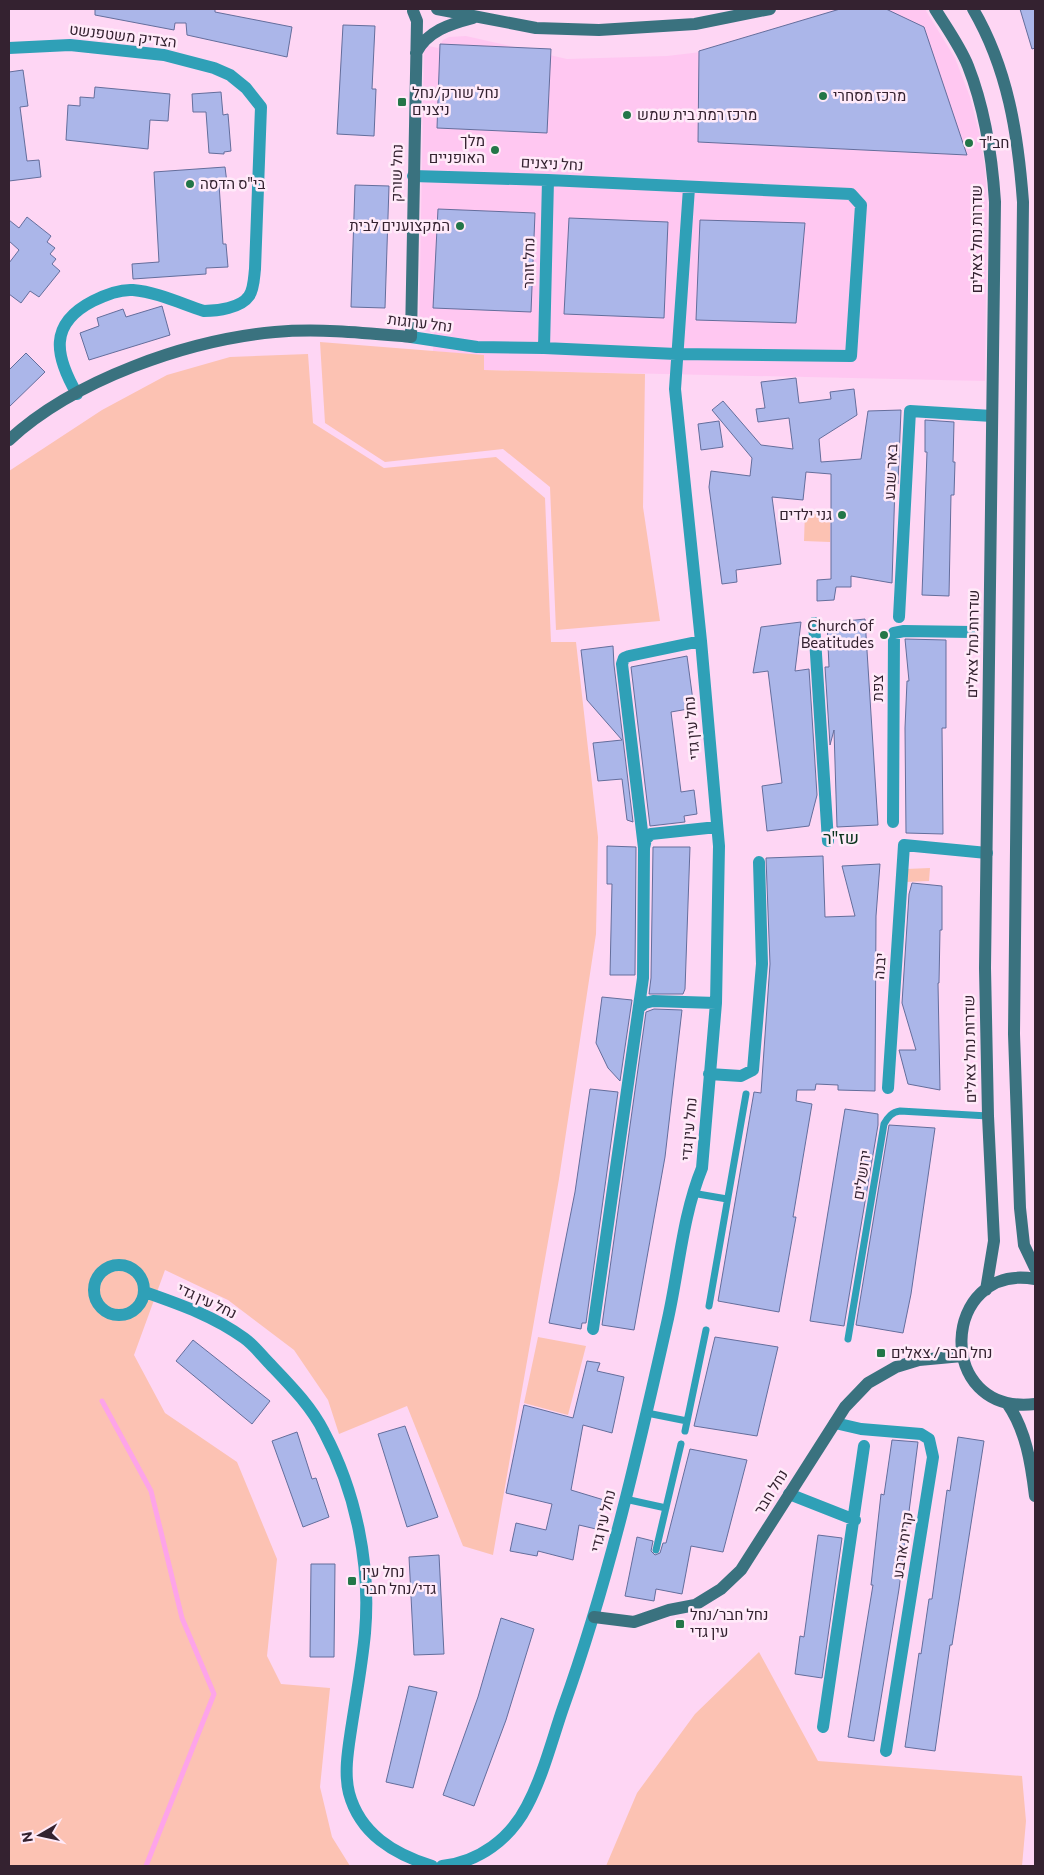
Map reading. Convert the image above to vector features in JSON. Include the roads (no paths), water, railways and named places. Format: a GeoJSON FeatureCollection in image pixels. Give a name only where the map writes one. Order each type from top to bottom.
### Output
{"type":"FeatureCollection","features":[{"type":"Feature","properties":{"kind":"main road"},"geometry":{"type":"LineString","coordinates":[[409,10],[428,9]]}},
{"type":"Feature","properties":{"kind":"main road"},"geometry":{"type":"LineString","coordinates":[[437,9],[473,18],[536,28],[599,30],[695,24],[770,9]]}},
{"type":"Feature","properties":{"kind":"main road","name":"שדרות נחל צאלים"},"geometry":{"type":"LineString","coordinates":[[935,9],[968,64],[987,130],[993,166],[995,202],[986,853],[988,1116],[994,1241],[986,1290]]}},
{"type":"Feature","properties":{"kind":"main road"},"geometry":{"type":"LineString","coordinates":[[973,9],[990,40],[1007,85],[1016,132],[1023,202],[1014,1034],[1020,1208],[1024,1246],[1035,1268]]}},
{"type":"Feature","properties":{"kind":"main road","name":"נחל שורק"},"geometry":{"type":"LineString","coordinates":[[409,10],[417,22],[411,337]]}},
{"type":"Feature","properties":{"kind":"main road"},"geometry":{"type":"LineString","coordinates":[[416,53],[421,43],[429,35],[448,25],[473,18]]}},
{"type":"Feature","properties":{"kind":"main road","name":"נחל ערוגות"},"geometry":{"type":"LineString","coordinates":[[9,440],[41,415],[77,394],[134,367],[223,339],[276,332],[332,330],[411,337]]}},
{"type":"Feature","properties":{"kind":"main road"},"geometry":{"type":"LineString","coordinates":[[1035,1279],[1013,1278],[986,1290],[973,1303],[964,1320],[960,1338],[962,1356],[968,1372],[977,1385],[990,1395],[1007,1402],[1035,1404]]}},
{"type":"Feature","properties":{"kind":"main road","name":"נחל חבר"},"geometry":{"type":"LineString","coordinates":[[594,1617],[634,1622],[669,1610],[695,1605],[721,1589],[741,1570],[845,1407],[876,1377],[919,1360],[962,1356]]}},
{"type":"Feature","properties":{"kind":"main road"},"geometry":{"type":"LineString","coordinates":[[1007,1402],[1020,1426],[1026,1444],[1035,1496]]}},
{"type":"Feature","properties":{"kind":"street","name":"הצדיק משטפנשט"},"geometry":{"type":"LineString","coordinates":[[9,48],[70,45],[164,55],[214,68],[230,75],[246,88],[261,107],[256,269],[252,290],[248,298],[232,306],[215,311],[204,311],[133,290],[107,294],[85,305],[67,319],[60,339],[63,370],[77,394]]}},
{"type":"Feature","properties":{"kind":"street","name":"נחל ניצנים"},"geometry":{"type":"LineString","coordinates":[[413,176],[548,180],[851,194],[861,205],[851,356]]}},
{"type":"Feature","properties":{"kind":"street","name":"נחל זוהר"},"geometry":{"type":"LineString","coordinates":[[544,348],[548,180]]}},
{"type":"Feature","properties":{"kind":"street"},"geometry":{"type":"LineString","coordinates":[[676,354],[689,188]]}},
{"type":"Feature","properties":{"kind":"street","name":"נחל ערוגות"},"geometry":{"type":"LineString","coordinates":[[411,337],[477,347],[676,354],[851,356]]}},
{"type":"Feature","properties":{"kind":"street","name":"נחל עין גדי"},"geometry":{"type":"LineString","coordinates":[[442,1866],[460,1864],[488,1851],[506,1834],[527,1807],[594,1617],[647,1413],[692,1193],[702,1168],[716,1003],[717,827],[701,641],[674,389],[676,354]]}},
{"type":"Feature","properties":{"kind":"street","name":"באר שבע"},"geometry":{"type":"LineString","coordinates":[[899,618],[910,411],[992,416]]}},
{"type":"Feature","properties":{"kind":"street"},"geometry":{"type":"LineString","coordinates":[[814,623],[828,841]]}},
{"type":"Feature","properties":{"kind":"street","name":"צפת"},"geometry":{"type":"LineString","coordinates":[[893,822],[894,633],[904,631],[972,632]]}},
{"type":"Feature","properties":{"kind":"street"},"geometry":{"type":"LineString","coordinates":[[593,1329],[643,978],[644,848],[622,664],[624,658],[629,656],[701,641]]}},
{"type":"Feature","properties":{"kind":"street"},"geometry":{"type":"LineString","coordinates":[[644,848],[646,839],[651,834],[717,827]]}},
{"type":"Feature","properties":{"kind":"street","name":"יבנה"},"geometry":{"type":"LineString","coordinates":[[888,1088],[904,845],[986,853]]}},
{"type":"Feature","properties":{"kind":"street"},"geometry":{"type":"LineString","coordinates":[[709,1074],[741,1076],[752,1070],[762,964],[759,862]]}},
{"type":"Feature","properties":{"kind":"street"},"geometry":{"type":"LineString","coordinates":[[640,1008],[645,1003],[653,1001],[716,1003]]}},
{"type":"Feature","properties":{"kind":"street"},"geometry":{"type":"LineString","coordinates":[[118,1265],[134,1270],[144,1284],[145,1292],[139,1307],[125,1316],[117,1316],[102,1309],[97,1303],[94,1286],[103,1271],[118,1265]]}},
{"type":"Feature","properties":{"kind":"street","name":"נחל עין גדי"},"geometry":{"type":"LineString","coordinates":[[145,1292],[218,1321],[245,1339],[294,1389],[324,1431],[344,1475],[360,1534],[364,1587],[365,1631],[346,1768],[348,1792],[356,1813],[371,1835],[408,1859],[432,1866]]}},
{"type":"Feature","properties":{"kind":"street","name":"קרית ארבע"},"geometry":{"type":"LineString","coordinates":[[835,1423],[861,1429],[921,1434],[929,1439],[933,1456],[886,1751]]}},
{"type":"Feature","properties":{"kind":"street"},"geometry":{"type":"LineString","coordinates":[[823,1727],[855,1520],[864,1446]]}},
{"type":"Feature","properties":{"kind":"street"},"geometry":{"type":"LineString","coordinates":[[789,1494],[855,1520]]}},
{"type":"Feature","properties":{"kind":"lane"},"geometry":{"type":"LineString","coordinates":[[709,1306],[746,1094]]}},
{"type":"Feature","properties":{"kind":"lane","name":"ירושלים"},"geometry":{"type":"LineString","coordinates":[[848,1339],[884,1124],[887,1119],[895,1112],[900,1111],[988,1116]]}},
{"type":"Feature","properties":{"kind":"lane"},"geometry":{"type":"LineString","coordinates":[[692,1193],[727,1199]]}},
{"type":"Feature","properties":{"kind":"lane"},"geometry":{"type":"LineString","coordinates":[[685,1431],[706,1330]]}},
{"type":"Feature","properties":{"kind":"lane"},"geometry":{"type":"LineString","coordinates":[[647,1413],[687,1421]]}},
{"type":"Feature","properties":{"kind":"lane"},"geometry":{"type":"LineString","coordinates":[[656,1550],[682,1444]]}},
{"type":"Feature","properties":{"kind":"lane"},"geometry":{"type":"LineString","coordinates":[[625,1499],[666,1508]]}},
{"type":"Feature","properties":{"kind":"waterway"},"geometry":{"type":"LineString","coordinates":[[102,1401],[151,1491],[182,1618],[214,1694],[146,1866]]}},
{"type":"Feature","properties":{"kind":"place","name":"מרכז מסחרי"},"geometry":{"type":"Point","coordinates":[823,96]}},
{"type":"Feature","properties":{"kind":"place","name":"נחל שורק/נחל ניצנים"},"geometry":{"type":"Point","coordinates":[402,102]}},
{"type":"Feature","properties":{"kind":"place","name":"מרכז רמת בית שמש"},"geometry":{"type":"Point","coordinates":[627,115]}},
{"type":"Feature","properties":{"kind":"place","name":"חב\"ד"},"geometry":{"type":"Point","coordinates":[969,143]}},
{"type":"Feature","properties":{"kind":"place","name":"מלך האופניים"},"geometry":{"type":"Point","coordinates":[495,150]}},
{"type":"Feature","properties":{"kind":"place","name":"בי\"ס הדסה"},"geometry":{"type":"Point","coordinates":[190,184]}},
{"type":"Feature","properties":{"kind":"place","name":"המקצוענים לבית"},"geometry":{"type":"Point","coordinates":[460,226]}},
{"type":"Feature","properties":{"kind":"place","name":"גני ילדים"},"geometry":{"type":"Point","coordinates":[842,515]}},
{"type":"Feature","properties":{"kind":"place","name":"Church of Beatitudes"},"geometry":{"type":"Point","coordinates":[884,635]}},
{"type":"Feature","properties":{"kind":"place","name":"נחל חבר / צאלים"},"geometry":{"type":"Point","coordinates":[881,1353]}},
{"type":"Feature","properties":{"kind":"place","name":"נחל עין גדי/נחל חבר"},"geometry":{"type":"Point","coordinates":[352,1581]}},
{"type":"Feature","properties":{"kind":"place","name":"נחל חבר/נחל עין גדי"},"geometry":{"type":"Point","coordinates":[680,1624]}},
{"type":"Feature","properties":{"kind":"district","name":"שז\"ר"},"geometry":{"type":"Point","coordinates":[841,838]}}]}
